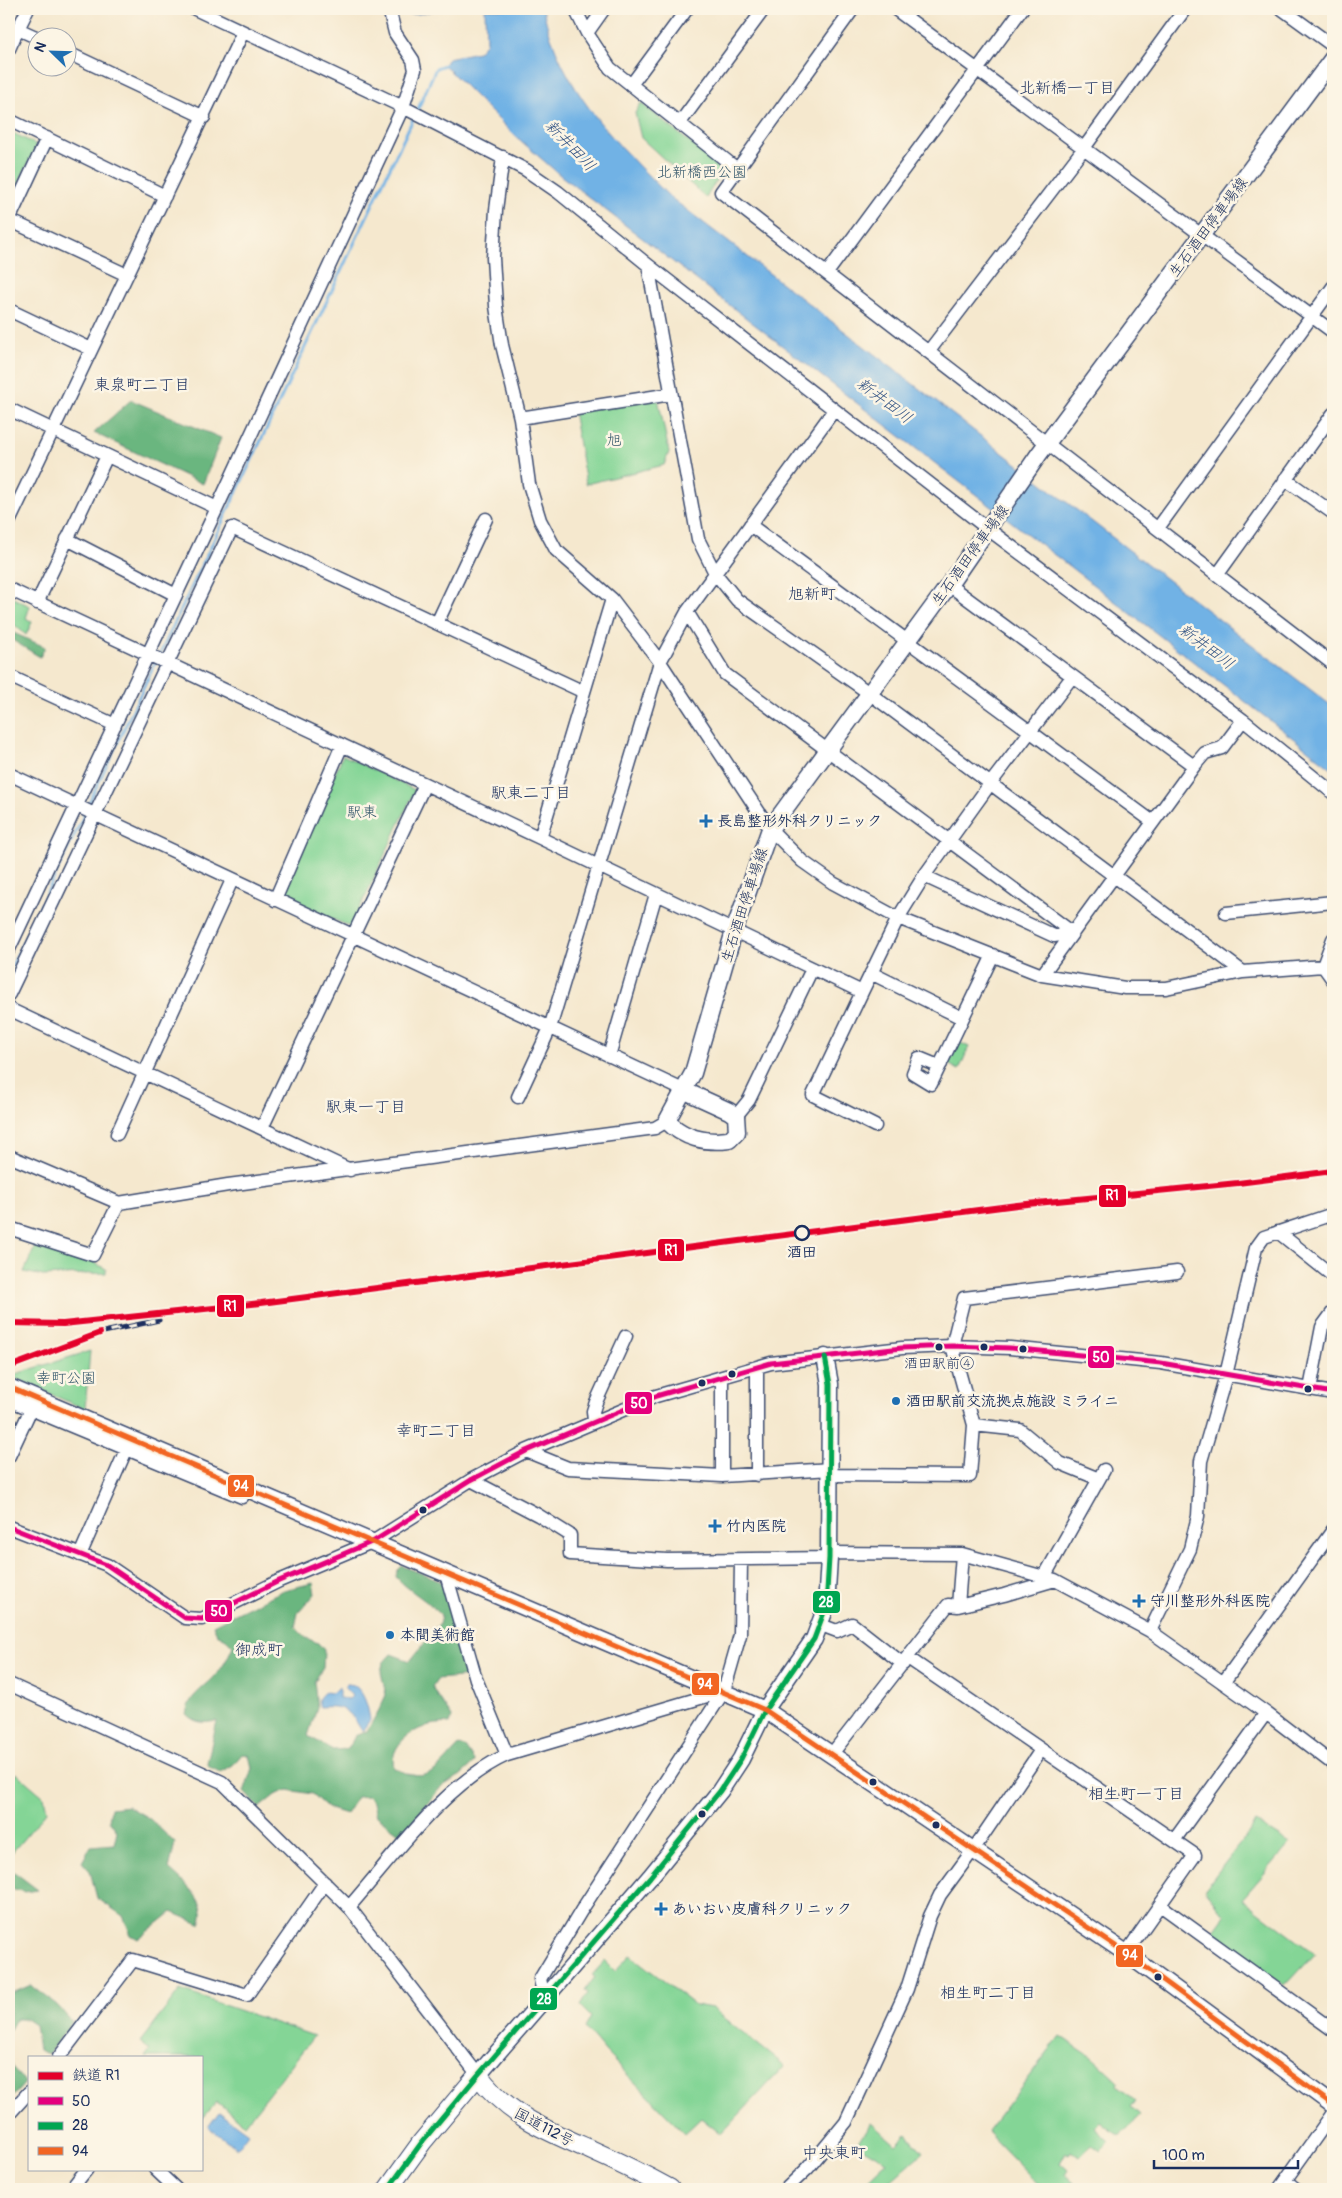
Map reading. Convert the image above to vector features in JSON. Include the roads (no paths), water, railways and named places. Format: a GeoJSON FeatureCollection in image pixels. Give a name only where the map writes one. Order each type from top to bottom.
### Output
{"type":"FeatureCollection","features":[{"type":"Feature","properties":{"kind":"highway"},"geometry":{"type":"LineString","coordinates":[[388,2189],[422,2142],[478,2075]]}},
{"type":"Feature","properties":{"kind":"highway","name":"国道112号"},"geometry":{"type":"LineString","coordinates":[[478,2075],[493,2095],[534,2125],[635,2170],[670,2189]]}},
{"type":"Feature","properties":{"kind":"main road","name":"生石酒田停車場線"},"geometry":{"type":"LineString","coordinates":[[667,1120],[693,1073],[734,931],[770,828],[949,585],[1044,449],[1333,58]]}},
{"type":"Feature","properties":{"kind":"main road"},"geometry":{"type":"LineString","coordinates":[[667,1120],[674,1128],[697,1139],[713,1142],[729,1140],[737,1132],[736,1116],[683,1090]]}},
{"type":"Feature","properties":{"kind":"main road"},"geometry":{"type":"LineString","coordinates":[[478,2075],[650,1877],[720,1791],[741,1759],[765,1710],[814,1639],[821,1625],[826,1607],[831,1472],[829,1381],[825,1357]]}},
{"type":"Feature","properties":{"kind":"main road"},"geometry":{"type":"LineString","coordinates":[[9,1387],[374,1541],[446,1574],[765,1710],[1126,1953],[1333,2105]]}},
{"type":"Feature","properties":{"kind":"street"},"geometry":{"type":"LineString","coordinates":[[9,49],[28,9]]}},
{"type":"Feature","properties":{"kind":"street"},"geometry":{"type":"LineString","coordinates":[[195,9],[502,157],[526,170],[558,192],[648,265],[834,410],[992,524],[1243,720],[1333,793]]}},
{"type":"Feature","properties":{"kind":"street"},"geometry":{"type":"LineString","coordinates":[[9,949],[403,108],[415,70],[414,60],[395,34],[389,9]]}},
{"type":"Feature","properties":{"kind":"street"},"geometry":{"type":"LineString","coordinates":[[575,9],[586,33],[610,68],[737,169]]}},
{"type":"Feature","properties":{"kind":"street"},"geometry":{"type":"LineString","coordinates":[[586,33],[604,9]]}},
{"type":"Feature","properties":{"kind":"street"},"geometry":{"type":"LineString","coordinates":[[631,85],[687,9]]}},
{"type":"Feature","properties":{"kind":"street"},"geometry":{"type":"LineString","coordinates":[[679,124],[764,9]]}},
{"type":"Feature","properties":{"kind":"street"},"geometry":{"type":"LineString","coordinates":[[853,9],[721,192],[929,351],[1044,449],[1158,528],[1333,664]]}},
{"type":"Feature","properties":{"kind":"street"},"geometry":{"type":"LineString","coordinates":[[895,9],[1333,332]]}},
{"type":"Feature","properties":{"kind":"street"},"geometry":{"type":"LineString","coordinates":[[827,273],[1022,9]]}},
{"type":"Feature","properties":{"kind":"street"},"geometry":{"type":"LineString","coordinates":[[929,351],[1084,148],[1186,9]]}},
{"type":"Feature","properties":{"kind":"street"},"geometry":{"type":"LineString","coordinates":[[1282,9],[1333,46]]}},
{"type":"Feature","properties":{"kind":"street"},"geometry":{"type":"LineString","coordinates":[[18,29],[28,34]]}},
{"type":"Feature","properties":{"kind":"street"},"geometry":{"type":"LineString","coordinates":[[9,522],[244,32]]}},
{"type":"Feature","properties":{"kind":"street"},"geometry":{"type":"LineString","coordinates":[[78,57],[204,117]]}},
{"type":"Feature","properties":{"kind":"street"},"geometry":{"type":"LineString","coordinates":[[9,120],[165,196]]}},
{"type":"Feature","properties":{"kind":"street"},"geometry":{"type":"LineString","coordinates":[[47,138],[9,220],[127,275]]}},
{"type":"Feature","properties":{"kind":"street"},"geometry":{"type":"LineString","coordinates":[[502,157],[493,258],[496,306],[502,345],[520,418],[529,484],[540,520],[556,550],[612,599],[660,662],[770,828],[802,861],[833,883],[898,918],[1042,975],[1125,988],[1166,988],[1243,972],[1323,966]]}},
{"type":"Feature","properties":{"kind":"street"},"geometry":{"type":"LineString","coordinates":[[648,265],[698,539],[715,573],[737,600],[869,693],[1243,972]]}},
{"type":"Feature","properties":{"kind":"street"},"geometry":{"type":"LineString","coordinates":[[1158,528],[1333,287]]}},
{"type":"Feature","properties":{"kind":"street"},"geometry":{"type":"LineString","coordinates":[[9,310],[91,349]]}},
{"type":"Feature","properties":{"kind":"street"},"geometry":{"type":"LineString","coordinates":[[520,418],[671,394]]}},
{"type":"Feature","properties":{"kind":"street"},"geometry":{"type":"LineString","coordinates":[[9,409],[217,508]]}},
{"type":"Feature","properties":{"kind":"street"},"geometry":{"type":"LineString","coordinates":[[518,1097],[550,1028],[660,662],[686,612],[834,410]]}},
{"type":"Feature","properties":{"kind":"street"},"geometry":{"type":"LineString","coordinates":[[1218,574],[1333,414]]}},
{"type":"Feature","properties":{"kind":"street"},"geometry":{"type":"LineString","coordinates":[[37,602],[107,456]]}},
{"type":"Feature","properties":{"kind":"street"},"geometry":{"type":"LineString","coordinates":[[1285,480],[1333,513]]}},
{"type":"Feature","properties":{"kind":"street"},"geometry":{"type":"LineString","coordinates":[[437,623],[486,519]]}},
{"type":"Feature","properties":{"kind":"street"},"geometry":{"type":"LineString","coordinates":[[750,525],[1153,822]]}},
{"type":"Feature","properties":{"kind":"street"},"geometry":{"type":"LineString","coordinates":[[9,994],[232,528],[584,692]]}},
{"type":"Feature","properties":{"kind":"street"},"geometry":{"type":"LineString","coordinates":[[67,539],[176,595]]}},
{"type":"Feature","properties":{"kind":"street"},"geometry":{"type":"LineString","coordinates":[[949,585],[1194,766]]}},
{"type":"Feature","properties":{"kind":"street"},"geometry":{"type":"LineString","coordinates":[[9,589],[540,838],[862,992]]}},
{"type":"Feature","properties":{"kind":"street"},"geometry":{"type":"LineString","coordinates":[[540,838],[612,599]]}},
{"type":"Feature","properties":{"kind":"street"},"geometry":{"type":"LineString","coordinates":[[686,612],[725,674],[1073,933]]}},
{"type":"Feature","properties":{"kind":"street"},"geometry":{"type":"LineString","coordinates":[[9,676],[114,725]]}},
{"type":"Feature","properties":{"kind":"street"},"geometry":{"type":"LineString","coordinates":[[875,1126],[813,1095],[898,918],[924,876],[1030,730],[1072,677]]}},
{"type":"Feature","properties":{"kind":"street"},"geometry":{"type":"LineString","coordinates":[[1042,975],[1194,766],[1205,753],[1222,748],[1243,720]]}},
{"type":"Feature","properties":{"kind":"street"},"geometry":{"type":"LineString","coordinates":[[275,900],[342,745]]}},
{"type":"Feature","properties":{"kind":"street"},"geometry":{"type":"LineString","coordinates":[[9,774],[95,816],[683,1090]]}},
{"type":"Feature","properties":{"kind":"street"},"geometry":{"type":"LineString","coordinates":[[262,1128],[425,784]]}},
{"type":"Feature","properties":{"kind":"street"},"geometry":{"type":"LineString","coordinates":[[924,876],[1054,936],[1073,933]]}},
{"type":"Feature","properties":{"kind":"street"},"geometry":{"type":"LineString","coordinates":[[117,1134],[232,880]]}},
{"type":"Feature","properties":{"kind":"street"},"geometry":{"type":"LineString","coordinates":[[609,1056],[656,894]]}},
{"type":"Feature","properties":{"kind":"street"},"geometry":{"type":"LineString","coordinates":[[1226,913],[1333,902]]}},
{"type":"Feature","properties":{"kind":"street"},"geometry":{"type":"LineString","coordinates":[[1323,966],[1331,954],[1333,939]]}},
{"type":"Feature","properties":{"kind":"street"},"geometry":{"type":"LineString","coordinates":[[941,1064],[993,955]]}},
{"type":"Feature","properties":{"kind":"street"},"geometry":{"type":"LineString","coordinates":[[1323,966],[1333,980]]}},
{"type":"Feature","properties":{"kind":"street"},"geometry":{"type":"LineString","coordinates":[[736,1116],[749,1100],[812,969]]}},
{"type":"Feature","properties":{"kind":"street"},"geometry":{"type":"LineString","coordinates":[[871,973],[962,1018]]}},
{"type":"Feature","properties":{"kind":"street"},"geometry":{"type":"LineString","coordinates":[[9,1008],[350,1170]]}},
{"type":"Feature","properties":{"kind":"street"},"geometry":{"type":"LineString","coordinates":[[9,1156],[119,1203],[228,1184],[350,1170],[655,1128],[667,1120]]}},
{"type":"Feature","properties":{"kind":"street"},"geometry":{"type":"LineString","coordinates":[[9,1228],[93,1255],[119,1203]]}},
{"type":"Feature","properties":{"kind":"street"},"geometry":{"type":"LineString","coordinates":[[1150,1631],[1190,1549],[1198,1516],[1201,1461],[1226,1375],[1256,1248],[1264,1237],[1333,1214]]}},
{"type":"Feature","properties":{"kind":"street"},"geometry":{"type":"LineString","coordinates":[[1278,1232],[1333,1276]]}},
{"type":"Feature","properties":{"kind":"street"},"geometry":{"type":"LineString","coordinates":[[526,1451],[568,1468],[722,1476],[831,1472],[970,1476],[974,1424],[952,1346],[964,1298],[1177,1272]]}},
{"type":"Feature","properties":{"kind":"street"},"geometry":{"type":"LineString","coordinates":[[1310,1389],[1322,1327],[1333,1312]]}},
{"type":"Feature","properties":{"kind":"street"},"geometry":{"type":"LineString","coordinates":[[594,1421],[593,1411],[596,1402],[626,1336]]}},
{"type":"Feature","properties":{"kind":"street"},"geometry":{"type":"LineString","coordinates":[[9,1527],[107,1565],[186,1618],[202,1619],[279,1581],[374,1541],[472,1480],[526,1451],[656,1396],[771,1363],[902,1348],[952,1346],[1010,1348],[1161,1363],[1333,1393]]}},
{"type":"Feature","properties":{"kind":"street"},"geometry":{"type":"LineString","coordinates":[[757,1367],[757,1475]]}},
{"type":"Feature","properties":{"kind":"street"},"geometry":{"type":"LineString","coordinates":[[722,1377],[722,1476]]}},
{"type":"Feature","properties":{"kind":"street"},"geometry":{"type":"LineString","coordinates":[[9,1400],[242,1497],[248,1488]]}},
{"type":"Feature","properties":{"kind":"street"},"geometry":{"type":"LineString","coordinates":[[9,1456],[30,1410]]}},
{"type":"Feature","properties":{"kind":"street"},"geometry":{"type":"LineString","coordinates":[[831,1755],[948,1605],[958,1606],[1004,1595],[1049,1578],[1102,1474],[1060,1463],[1020,1430],[974,1424]]}},
{"type":"Feature","properties":{"kind":"street"},"geometry":{"type":"LineString","coordinates":[[80,1555],[127,1448]]}},
{"type":"Feature","properties":{"kind":"street"},"geometry":{"type":"LineString","coordinates":[[472,1480],[538,1514],[570,1535],[570,1554],[667,1560],[741,1560],[829,1555],[962,1554],[1049,1578],[1150,1631],[1223,1684],[1266,1712],[1333,1764]]}},
{"type":"Feature","properties":{"kind":"street"},"geometry":{"type":"LineString","coordinates":[[1223,1684],[1333,1530]]}},
{"type":"Feature","properties":{"kind":"street"},"geometry":{"type":"LineString","coordinates":[[958,1606],[962,1554]]}},
{"type":"Feature","properties":{"kind":"street"},"geometry":{"type":"LineString","coordinates":[[544,1998],[540,1980],[581,1911],[724,1691],[740,1635],[741,1560]]}},
{"type":"Feature","properties":{"kind":"street"},"geometry":{"type":"LineString","coordinates":[[446,1574],[476,1679],[506,1755]]}},
{"type":"Feature","properties":{"kind":"street"},"geometry":{"type":"LineString","coordinates":[[821,1625],[837,1631],[852,1624],[1174,1839],[1195,1855],[1126,1953]]}},
{"type":"Feature","properties":{"kind":"street"},"geometry":{"type":"LineString","coordinates":[[9,1684],[222,1782],[349,1907],[478,2075]]}},
{"type":"Feature","properties":{"kind":"street"},"geometry":{"type":"LineString","coordinates":[[349,1907],[443,1800],[493,1761],[506,1755],[724,1691]]}},
{"type":"Feature","properties":{"kind":"street"},"geometry":{"type":"LineString","coordinates":[[1174,1839],[1266,1712]]}},
{"type":"Feature","properties":{"kind":"street"},"geometry":{"type":"LineString","coordinates":[[786,2189],[808,2168],[846,2122],[907,1989],[930,1916],[940,1895],[974,1850],[1040,1750]]}},
{"type":"Feature","properties":{"kind":"street"},"geometry":{"type":"LineString","coordinates":[[60,2056],[133,1960],[247,1995],[325,1883]]}},
{"type":"Feature","properties":{"kind":"street"},"geometry":{"type":"LineString","coordinates":[[1160,1905],[1333,2030]]}},
{"type":"Feature","properties":{"kind":"street"},"geometry":{"type":"LineString","coordinates":[[9,2114],[28,2093]]}},
{"type":"Feature","properties":{"kind":"street"},"geometry":{"type":"LineString","coordinates":[[1287,2186],[1333,2114]]}},
{"type":"Feature","properties":{"kind":"street"},"geometry":{"type":"LineString","coordinates":[[70,2189],[86,2170]]}},
{"type":"Feature","properties":{"kind":"street"},"geometry":{"type":"LineString","coordinates":[[157,2170],[176,2189]]}},
{"type":"Feature","properties":{"kind":"water"},"geometry":{"type":"Polygon","coordinates":[[[364,9],[437,9],[419,14],[410,14],[364,9]]]}},
{"type":"Feature","properties":{"kind":"water","name":"新井田川"},"geometry":{"type":"Polygon","coordinates":[[[485,9],[543,9],[551,38],[562,64],[576,89],[592,112],[629,156],[670,197],[1333,707],[1333,769],[560,175],[512,133],[444,65],[448,58],[478,52],[486,43],[485,9]]]}},
{"type":"Feature","properties":{"kind":"water"},"geometry":{"type":"Polygon","coordinates":[[[347,1684],[352,1685],[361,1692],[366,1703],[370,1720],[362,1731],[346,1711],[335,1707],[320,1707],[319,1704],[321,1695],[325,1692],[332,1693],[339,1688],[339,1698],[349,1699],[352,1696],[344,1687],[347,1684]]]}},
{"type":"Feature","properties":{"kind":"water"},"geometry":{"type":"Polygon","coordinates":[[[219,2112],[248,2133],[237,2148],[208,2127],[219,2112]]]}},
{"type":"Feature","properties":{"kind":"waterway"},"geometry":{"type":"LineString","coordinates":[[417,111],[436,68],[447,64]]}},
{"type":"Feature","properties":{"kind":"waterway"},"geometry":{"type":"LineString","coordinates":[[159,656],[414,117]]}},
{"type":"Feature","properties":{"kind":"waterway"},"geometry":{"type":"LineString","coordinates":[[87,807],[156,661]]}},
{"type":"Feature","properties":{"kind":"waterway"},"geometry":{"type":"LineString","coordinates":[[9,972],[85,813]]}},
{"type":"Feature","properties":{"kind":"railway"},"geometry":{"type":"LineString","coordinates":[[9,1367],[99,1333],[159,1320]]}},
{"type":"Feature","properties":{"kind":"rail line","name":"R1"},"geometry":{"type":"LineString","coordinates":[[9,1323],[63,1324],[261,1303],[1017,1205],[1238,1183],[1333,1171]]}},
{"type":"Feature","properties":{"kind":"rail line","name":"R1"},"geometry":{"type":"LineString","coordinates":[[9,1367],[100,1333]]}},
{"type":"Feature","properties":{"kind":"place","name":"長島整形外科クリニック"},"geometry":{"type":"Point","coordinates":[706,821]}},
{"type":"Feature","properties":{"kind":"place","name":"酒田"},"geometry":{"type":"Point","coordinates":[802,1233]}},
{"type":"Feature","properties":{"kind":"place","name":"酒田駅前④"},"geometry":{"type":"Point","coordinates":[939,1347]}},
{"type":"Feature","properties":{"kind":"place","name":"酒田駅前交流拠点施設 ミライニ"},"geometry":{"type":"Point","coordinates":[896,1401]}},
{"type":"Feature","properties":{"kind":"place","name":"竹内医院"},"geometry":{"type":"Point","coordinates":[715,1526]}},
{"type":"Feature","properties":{"kind":"place","name":"守川整形外科医院"},"geometry":{"type":"Point","coordinates":[1139,1601]}},
{"type":"Feature","properties":{"kind":"place","name":"本間美術館"},"geometry":{"type":"Point","coordinates":[390,1635]}},
{"type":"Feature","properties":{"kind":"place","name":"あいおい皮膚科クリニック"},"geometry":{"type":"Point","coordinates":[661,1909]}},
{"type":"Feature","properties":{"kind":"district","name":"北新橋一丁目"},"geometry":{"type":"Point","coordinates":[1067,87]}},
{"type":"Feature","properties":{"kind":"district","name":"東泉町二丁目"},"geometry":{"type":"Point","coordinates":[142,384]}},
{"type":"Feature","properties":{"kind":"district","name":"旭新町"},"geometry":{"type":"Point","coordinates":[812,593]}},
{"type":"Feature","properties":{"kind":"district","name":"駅東二丁目"},"geometry":{"type":"Point","coordinates":[531,792]}},
{"type":"Feature","properties":{"kind":"district","name":"駅東一丁目"},"geometry":{"type":"Point","coordinates":[366,1106]}},
{"type":"Feature","properties":{"kind":"district","name":"幸町二丁目"},"geometry":{"type":"Point","coordinates":[436,1430]}},
{"type":"Feature","properties":{"kind":"district","name":"御成町"},"geometry":{"type":"Point","coordinates":[259,1649]}},
{"type":"Feature","properties":{"kind":"district","name":"相生町一丁目"},"geometry":{"type":"Point","coordinates":[1136,1793]}},
{"type":"Feature","properties":{"kind":"district","name":"相生町二丁目"},"geometry":{"type":"Point","coordinates":[988,1992]}},
{"type":"Feature","properties":{"kind":"district","name":"中央東町"},"geometry":{"type":"Point","coordinates":[834,2152]}},
{"type":"Feature","properties":{"kind":"park label","name":"北新橋西公園"},"geometry":{"type":"Point","coordinates":[702,172]}},
{"type":"Feature","properties":{"kind":"park label","name":"旭"},"geometry":{"type":"Point","coordinates":[614,440]}},
{"type":"Feature","properties":{"kind":"park label","name":"駅東"},"geometry":{"type":"Point","coordinates":[362,812]}},
{"type":"Feature","properties":{"kind":"park label","name":"幸町公園"},"geometry":{"type":"Point","coordinates":[66,1378]}}]}
